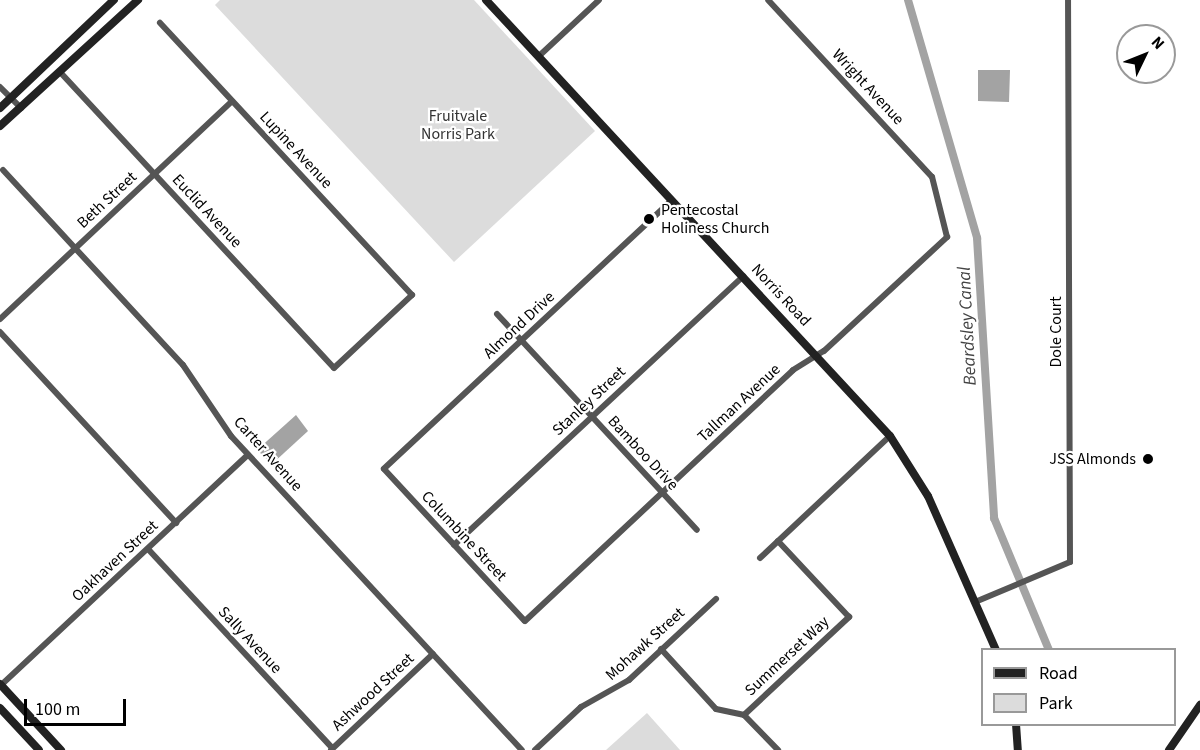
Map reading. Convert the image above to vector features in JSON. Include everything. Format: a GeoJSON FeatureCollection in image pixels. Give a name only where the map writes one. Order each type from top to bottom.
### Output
{"type":"FeatureCollection","features":[{"type":"Feature","properties":{"kind":"street"},"geometry":{"type":"LineString","coordinates":[[0,108],[114,0]]}},
{"type":"Feature","properties":{"kind":"street"},"geometry":{"type":"LineString","coordinates":[[0,126],[138,0]]}},
{"type":"Feature","properties":{"kind":"street","name":"Norris Road"},"geometry":{"type":"LineString","coordinates":[[486,0],[890,436],[928,496],[995,648]]}},
{"type":"Feature","properties":{"kind":"street"},"geometry":{"type":"LineString","coordinates":[[538,56],[599,0]]}},
{"type":"Feature","properties":{"kind":"street","name":"Wright Avenue"},"geometry":{"type":"LineString","coordinates":[[768,0],[932,177],[937,198]]}},
{"type":"Feature","properties":{"kind":"street","name":"Dole Court"},"geometry":{"type":"LineString","coordinates":[[975,602],[1070,562],[1068,0]]}},
{"type":"Feature","properties":{"kind":"street","name":"Lupine Avenue"},"geometry":{"type":"LineString","coordinates":[[160,23],[412,295],[334,368]]}},
{"type":"Feature","properties":{"kind":"street","name":"Euclid Avenue"},"geometry":{"type":"LineString","coordinates":[[60,72],[334,368]]}},
{"type":"Feature","properties":{"kind":"street"},"geometry":{"type":"LineString","coordinates":[[0,87],[21,108]]}},
{"type":"Feature","properties":{"kind":"street","name":"Beth Street"},"geometry":{"type":"LineString","coordinates":[[0,319],[232,101]]}},
{"type":"Feature","properties":{"kind":"street","name":"Carter Avenue"},"geometry":{"type":"LineString","coordinates":[[3,170],[194,378],[220,421],[248,455],[522,750]]}},
{"type":"Feature","properties":{"kind":"street","name":"Tallman Avenue"},"geometry":{"type":"LineString","coordinates":[[525,621],[793,370],[817,356],[947,237],[937,198]]}},
{"type":"Feature","properties":{"kind":"street","name":"Almond Drive"},"geometry":{"type":"LineString","coordinates":[[384,469],[672,200]]}},
{"type":"Feature","properties":{"kind":"street","name":"Stanley Street"},"geometry":{"type":"LineString","coordinates":[[454,545],[742,276]]}},
{"type":"Feature","properties":{"kind":"street","name":"Bamboo Drive"},"geometry":{"type":"LineString","coordinates":[[497,314],[697,530]]}},
{"type":"Feature","properties":{"kind":"street"},"geometry":{"type":"LineString","coordinates":[[0,332],[176,523]]}},
{"type":"Feature","properties":{"kind":"street"},"geometry":{"type":"LineString","coordinates":[[760,558],[890,436]]}},
{"type":"Feature","properties":{"kind":"street","name":"Oakhaven Street"},"geometry":{"type":"LineString","coordinates":[[0,685],[248,455]]}},
{"type":"Feature","properties":{"kind":"street","name":"Columbine Street"},"geometry":{"type":"LineString","coordinates":[[384,469],[525,621]]}},
{"type":"Feature","properties":{"kind":"street","name":"Summerset Way"},"geometry":{"type":"LineString","coordinates":[[744,715],[849,617],[778,541]]}},
{"type":"Feature","properties":{"kind":"street","name":"Sally Avenue"},"geometry":{"type":"LineString","coordinates":[[148,549],[332,749]]}},
{"type":"Feature","properties":{"kind":"street","name":"Mohawk Street"},"geometry":{"type":"LineString","coordinates":[[535,750],[581,707],[622,686],[716,599]]}},
{"type":"Feature","properties":{"kind":"street"},"geometry":{"type":"LineString","coordinates":[[661,649],[716,709],[744,715],[778,750]]}},
{"type":"Feature","properties":{"kind":"street","name":"Ashwood Street"},"geometry":{"type":"LineString","coordinates":[[332,749],[433,654]]}},
{"type":"Feature","properties":{"kind":"street"},"geometry":{"type":"LineString","coordinates":[[0,685],[61,750]]}},
{"type":"Feature","properties":{"kind":"street"},"geometry":{"type":"LineString","coordinates":[[1169,750],[1200,705]]}},
{"type":"Feature","properties":{"kind":"street"},"geometry":{"type":"LineString","coordinates":[[0,708],[39,750]]}},
{"type":"Feature","properties":{"kind":"street"},"geometry":{"type":"LineString","coordinates":[[1016,726],[1018,750]]}},
{"type":"Feature","properties":{"kind":"green space","name":"Fruitvale Norris Park"},"geometry":{"type":"Polygon","coordinates":[[[220,0],[474,0],[595,131],[454,262],[215,5],[220,0]]]}},
{"type":"Feature","properties":{"kind":"green space"},"geometry":{"type":"Polygon","coordinates":[[[647,713],[680,750],[606,750],[647,713]]]}},
{"type":"Feature","properties":{"kind":"shaded area"},"geometry":{"type":"Polygon","coordinates":[[[978,70],[1010,70],[1009,102],[978,101],[978,70]]]}},
{"type":"Feature","properties":{"kind":"shaded area"},"geometry":{"type":"Polygon","coordinates":[[[296,415],[308,431],[272,464],[257,450],[296,415]]]}},
{"type":"Feature","properties":{"kind":"waterway","name":"Beardsley Canal"},"geometry":{"type":"LineString","coordinates":[[908,0],[977,238],[994,518],[1048,648]]}},
{"type":"Feature","properties":{"kind":"place","name":"Pentecostal Holiness Church"},"geometry":{"type":"Point","coordinates":[649,219]}},
{"type":"Feature","properties":{"kind":"place","name":"JSS Almonds"},"geometry":{"type":"Point","coordinates":[1148,459]}}]}
